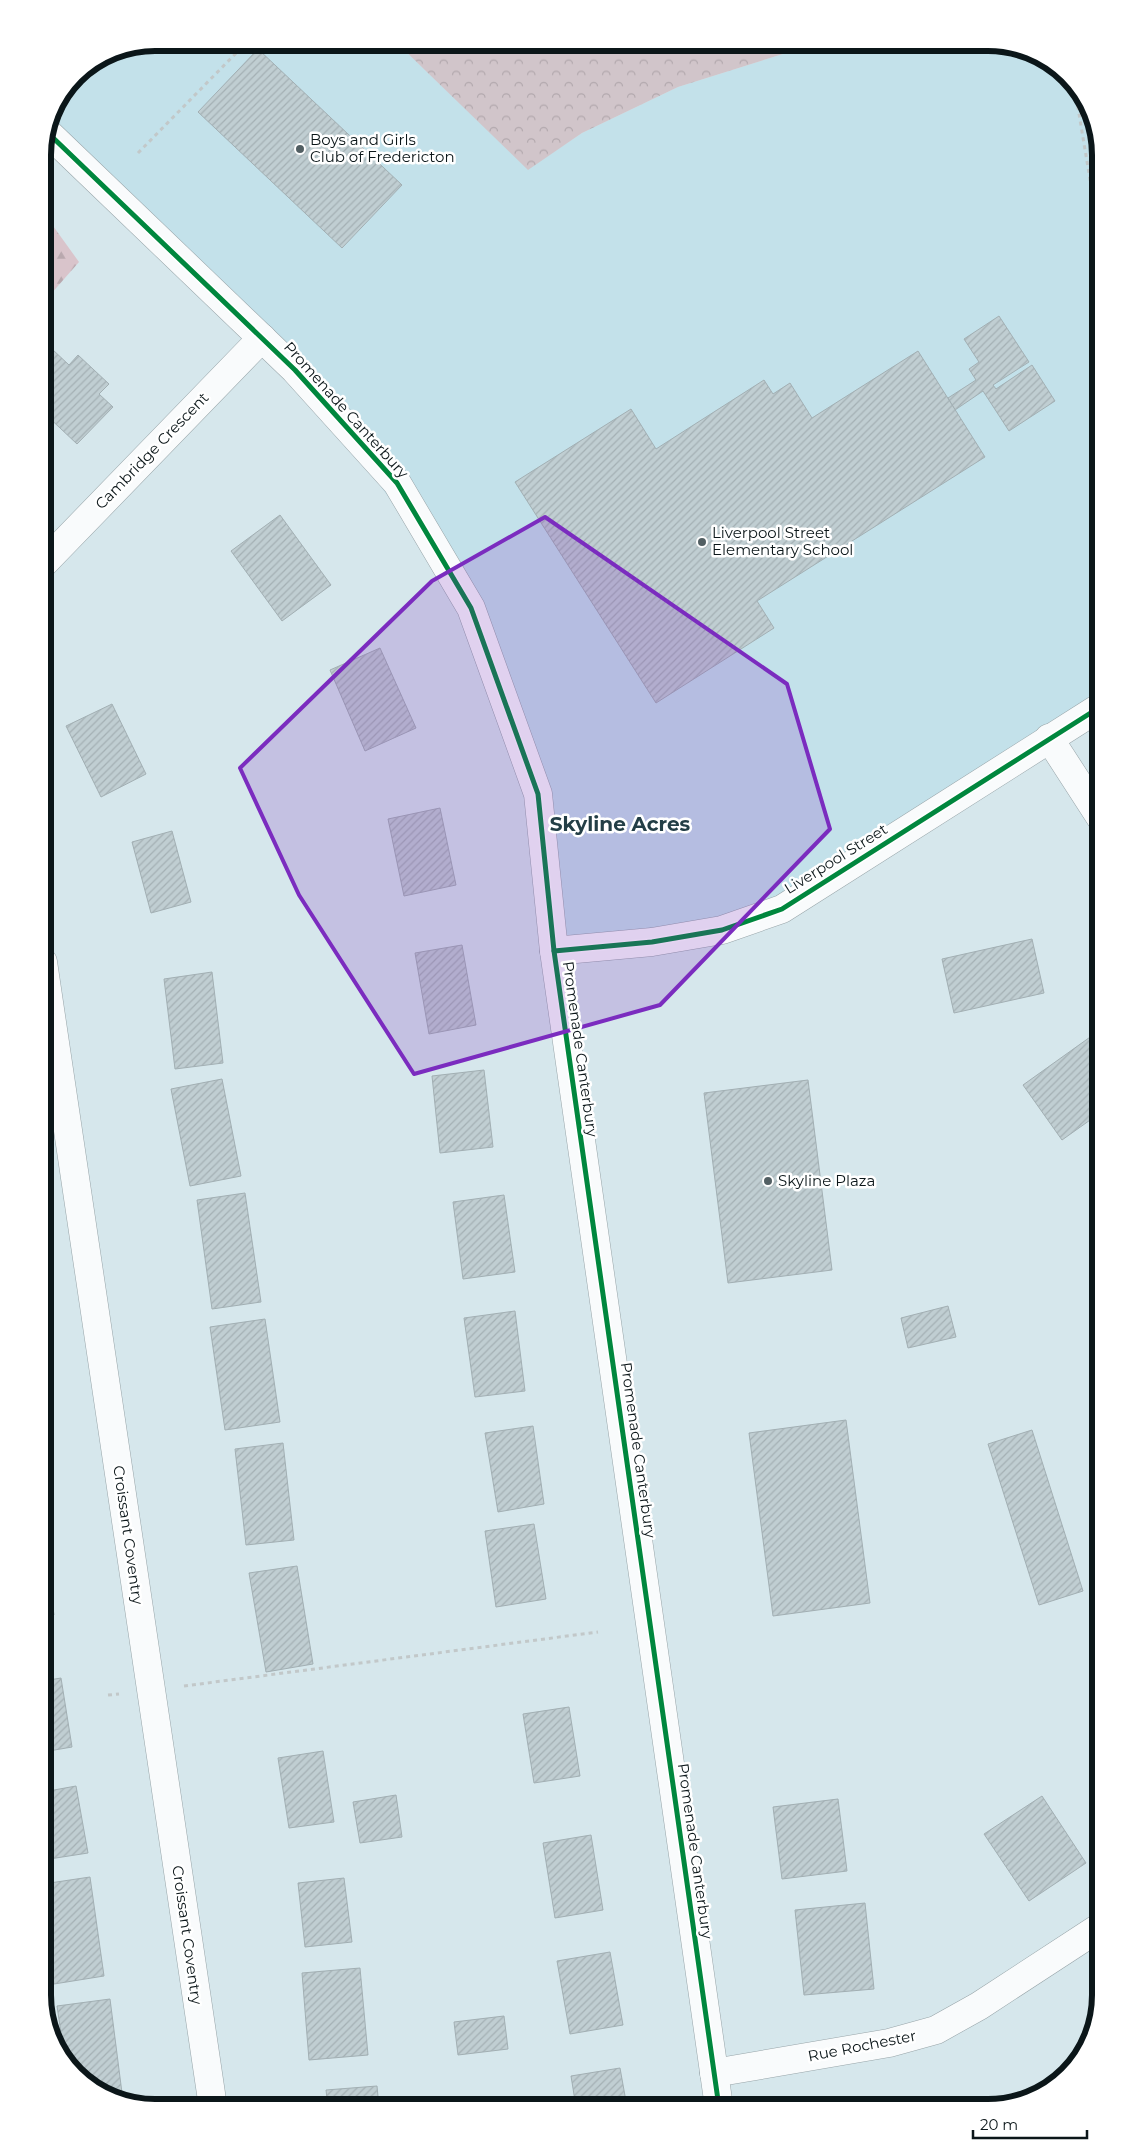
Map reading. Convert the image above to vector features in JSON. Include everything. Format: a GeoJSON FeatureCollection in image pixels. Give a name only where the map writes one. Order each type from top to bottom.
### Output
{"type":"FeatureCollection","features":[{"type":"Feature","properties":{"kind":"street","name":"Promenade Canterbury"},"geometry":{"type":"LineString","coordinates":[[53,137],[295,370],[397,482],[470,608],[538,794],[554,951],[718,2099]]}},
{"type":"Feature","properties":{"kind":"street","name":"Cambridge Crescent"},"geometry":{"type":"LineString","coordinates":[[51,556],[262,338]]}},
{"type":"Feature","properties":{"kind":"street","name":"Liverpool Street"},"geometry":{"type":"LineString","coordinates":[[554,951],[652,942],[722,930],[782,908],[1092,712]]}},
{"type":"Feature","properties":{"kind":"street"},"geometry":{"type":"LineString","coordinates":[[1050,738],[1092,804]]}},
{"type":"Feature","properties":{"kind":"street","name":"Croissant Coventry"},"geometry":{"type":"LineString","coordinates":[[51,1016],[212,2099]]}},
{"type":"Feature","properties":{"kind":"street","name":"Rue Rochester"},"geometry":{"type":"LineString","coordinates":[[714,2073],[889,2043],[936,2030],[979,2006],[1092,1932]]}},
{"type":"Feature","properties":{"kind":"path"},"geometry":{"type":"LineString","coordinates":[[138,153],[237,51]]}},
{"type":"Feature","properties":{"kind":"path"},"geometry":{"type":"LineString","coordinates":[[1077,102],[1092,191]]}},
{"type":"Feature","properties":{"kind":"path"},"geometry":{"type":"LineString","coordinates":[[177,1687],[598,1632]]}},
{"type":"Feature","properties":{"kind":"path"},"geometry":{"type":"LineString","coordinates":[[108,1696],[128,1693]]}},
{"type":"Feature","properties":{"kind":"highlighted area"},"geometry":{"type":"Polygon","coordinates":[[[545,517],[787,684],[830,829],[660,1005],[414,1074],[299,895],[240,768],[432,581],[545,517]]]}},
{"type":"Feature","properties":{"kind":"shaded area"},"geometry":{"type":"Polygon","coordinates":[[[155,51],[405,51],[528,169],[582,133],[678,87],[793,51],[995,51],[1008,53],[1034,62],[1061,82],[1078,103],[1084,115],[1091,142],[1092,712],[782,909],[554,951],[538,794],[470,608],[295,370],[53,137],[59,115],[69,97],[97,69],[115,59],[135,53],[155,51]]]}},
{"type":"Feature","properties":{"kind":"green space"},"geometry":{"type":"Polygon","coordinates":[[[405,51],[793,51],[678,87],[582,133],[528,170],[405,51]]]}},
{"type":"Feature","properties":{"kind":"green space"},"geometry":{"type":"Polygon","coordinates":[[[51,223],[79,262],[51,294],[51,223]]]}},
{"type":"Feature","properties":{"kind":"building","name":"Boys and Girls Club of Fredericton"},"geometry":{"type":"Polygon","coordinates":[[[256,51],[260,51],[402,185],[342,248],[198,112],[256,51]]]}},
{"type":"Feature","properties":{"kind":"building"},"geometry":{"type":"Polygon","coordinates":[[[999,316],[1029,362],[993,385],[996,389],[1032,365],[1055,401],[1009,431],[983,391],[955,410],[948,398],[976,380],[969,369],[979,362],[964,339],[999,316]]]}},
{"type":"Feature","properties":{"kind":"building"},"geometry":{"type":"Polygon","coordinates":[[[51,350],[69,365],[78,355],[109,384],[99,394],[113,407],[77,444],[51,420],[51,350]]]}},
{"type":"Feature","properties":{"kind":"building","name":"Liverpool Street Elementary School"},"geometry":{"type":"Polygon","coordinates":[[[918,351],[985,457],[757,601],[774,628],[656,703],[515,482],[631,409],[656,449],[764,380],[773,394],[790,383],[812,418],[918,351]]]}},
{"type":"Feature","properties":{"kind":"building"},"geometry":{"type":"Polygon","coordinates":[[[280,515],[331,585],[282,621],[231,551],[280,515]]]}},
{"type":"Feature","properties":{"kind":"building"},"geometry":{"type":"Polygon","coordinates":[[[380,648],[416,728],[365,751],[330,670],[380,648]]]}},
{"type":"Feature","properties":{"kind":"building"},"geometry":{"type":"Polygon","coordinates":[[[112,704],[146,774],[101,797],[66,726],[112,704]]]}},
{"type":"Feature","properties":{"kind":"building"},"geometry":{"type":"Polygon","coordinates":[[[440,808],[456,885],[404,896],[388,819],[440,808]]]}},
{"type":"Feature","properties":{"kind":"building"},"geometry":{"type":"Polygon","coordinates":[[[172,831],[191,902],[151,913],[132,842],[172,831]]]}},
{"type":"Feature","properties":{"kind":"building"},"geometry":{"type":"Polygon","coordinates":[[[1032,939],[1044,993],[954,1013],[942,959],[1032,939]]]}},
{"type":"Feature","properties":{"kind":"building"},"geometry":{"type":"Polygon","coordinates":[[[462,945],[476,1025],[429,1034],[415,953],[462,945]]]}},
{"type":"Feature","properties":{"kind":"building"},"geometry":{"type":"Polygon","coordinates":[[[212,972],[223,1063],[175,1069],[164,979],[212,972]]]}},
{"type":"Feature","properties":{"kind":"building"},"geometry":{"type":"Polygon","coordinates":[[[1092,1036],[1092,1119],[1062,1140],[1023,1085],[1092,1036]]]}},
{"type":"Feature","properties":{"kind":"building"},"geometry":{"type":"Polygon","coordinates":[[[484,1070],[493,1147],[440,1153],[432,1076],[484,1070]]]}},
{"type":"Feature","properties":{"kind":"building"},"geometry":{"type":"Polygon","coordinates":[[[222,1079],[241,1176],[190,1186],[171,1089],[222,1079]]]}},
{"type":"Feature","properties":{"kind":"building","name":"Skyline Plaza"},"geometry":{"type":"Polygon","coordinates":[[[808,1080],[832,1270],[728,1283],[704,1093],[808,1080]]]}},
{"type":"Feature","properties":{"kind":"building"},"geometry":{"type":"Polygon","coordinates":[[[245,1193],[261,1302],[212,1309],[197,1200],[245,1193]]]}},
{"type":"Feature","properties":{"kind":"building"},"geometry":{"type":"Polygon","coordinates":[[[504,1195],[515,1272],[463,1279],[453,1202],[504,1195]]]}},
{"type":"Feature","properties":{"kind":"building"},"geometry":{"type":"Polygon","coordinates":[[[948,1306],[956,1337],[908,1348],[901,1318],[948,1306]]]}},
{"type":"Feature","properties":{"kind":"building"},"geometry":{"type":"Polygon","coordinates":[[[515,1311],[525,1391],[475,1397],[464,1318],[515,1311]]]}},
{"type":"Feature","properties":{"kind":"building"},"geometry":{"type":"Polygon","coordinates":[[[265,1319],[280,1422],[225,1430],[210,1327],[265,1319]]]}},
{"type":"Feature","properties":{"kind":"building"},"geometry":{"type":"Polygon","coordinates":[[[846,1420],[870,1603],[773,1616],[749,1433],[846,1420]]]}},
{"type":"Feature","properties":{"kind":"building"},"geometry":{"type":"Polygon","coordinates":[[[533,1426],[544,1504],[498,1512],[485,1433],[533,1426]]]}},
{"type":"Feature","properties":{"kind":"building"},"geometry":{"type":"Polygon","coordinates":[[[1032,1430],[1083,1591],[1039,1605],[988,1444],[1032,1430]]]}},
{"type":"Feature","properties":{"kind":"building"},"geometry":{"type":"Polygon","coordinates":[[[283,1443],[294,1540],[246,1545],[235,1449],[283,1443]]]}},
{"type":"Feature","properties":{"kind":"building"},"geometry":{"type":"Polygon","coordinates":[[[534,1524],[546,1599],[496,1607],[485,1531],[534,1524]]]}},
{"type":"Feature","properties":{"kind":"building"},"geometry":{"type":"Polygon","coordinates":[[[297,1566],[313,1664],[266,1672],[249,1573],[297,1566]]]}},
{"type":"Feature","properties":{"kind":"building"},"geometry":{"type":"Polygon","coordinates":[[[51,1594],[54,1615],[51,1616],[51,1594]]]}},
{"type":"Feature","properties":{"kind":"building"},"geometry":{"type":"Polygon","coordinates":[[[61,1678],[72,1747],[51,1751],[51,1680],[61,1678]]]}},
{"type":"Feature","properties":{"kind":"building"},"geometry":{"type":"Polygon","coordinates":[[[569,1707],[580,1776],[534,1783],[523,1714],[569,1707]]]}},
{"type":"Feature","properties":{"kind":"building"},"geometry":{"type":"Polygon","coordinates":[[[323,1751],[334,1822],[289,1828],[278,1758],[323,1751]]]}},
{"type":"Feature","properties":{"kind":"building"},"geometry":{"type":"Polygon","coordinates":[[[76,1786],[88,1853],[51,1859],[51,1791],[76,1786]]]}},
{"type":"Feature","properties":{"kind":"building"},"geometry":{"type":"Polygon","coordinates":[[[396,1795],[402,1837],[360,1843],[353,1802],[396,1795]]]}},
{"type":"Feature","properties":{"kind":"building"},"geometry":{"type":"Polygon","coordinates":[[[1042,1796],[1086,1863],[1029,1901],[984,1834],[1042,1796]]]}},
{"type":"Feature","properties":{"kind":"building"},"geometry":{"type":"Polygon","coordinates":[[[838,1799],[847,1871],[782,1879],[773,1807],[838,1799]]]}},
{"type":"Feature","properties":{"kind":"building"},"geometry":{"type":"Polygon","coordinates":[[[591,1835],[603,1910],[555,1918],[543,1843],[591,1835]]]}},
{"type":"Feature","properties":{"kind":"building"},"geometry":{"type":"Polygon","coordinates":[[[90,1877],[104,1976],[54,1984],[51,1963],[51,1883],[90,1877]]]}},
{"type":"Feature","properties":{"kind":"building"},"geometry":{"type":"Polygon","coordinates":[[[344,1878],[352,1942],[305,1947],[298,1883],[344,1878]]]}},
{"type":"Feature","properties":{"kind":"building"},"geometry":{"type":"Polygon","coordinates":[[[865,1903],[874,1989],[804,1995],[795,1910],[865,1903]]]}},
{"type":"Feature","properties":{"kind":"building"},"geometry":{"type":"Polygon","coordinates":[[[610,1952],[623,2025],[570,2034],[557,1961],[610,1952]]]}},
{"type":"Feature","properties":{"kind":"building"},"geometry":{"type":"Polygon","coordinates":[[[360,1968],[368,2055],[309,2060],[302,1973],[360,1968]]]}},
{"type":"Feature","properties":{"kind":"building"},"geometry":{"type":"Polygon","coordinates":[[[110,1999],[122,2093],[103,2085],[73,2058],[62,2042],[57,2006],[110,1999]]]}},
{"type":"Feature","properties":{"kind":"building"},"geometry":{"type":"Polygon","coordinates":[[[504,2016],[508,2049],[458,2055],[454,2022],[504,2016]]]}},
{"type":"Feature","properties":{"kind":"building"},"geometry":{"type":"Polygon","coordinates":[[[620,2068],[626,2099],[575,2099],[571,2076],[620,2068]]]}},
{"type":"Feature","properties":{"kind":"building"},"geometry":{"type":"Polygon","coordinates":[[[377,2086],[378,2099],[327,2099],[326,2090],[377,2086]]]}},
{"type":"Feature","properties":{"kind":"cycle path"},"geometry":{"type":"LineString","coordinates":[[53,137],[295,370],[397,483],[471,608],[538,794],[554,951],[718,2099]]}},
{"type":"Feature","properties":{"kind":"cycle path"},"geometry":{"type":"LineString","coordinates":[[554,951],[652,942],[722,930],[782,909],[1092,712]]}},
{"type":"Feature","properties":{"kind":"place","name":"Boys and Girls Club of Fredericton"},"geometry":{"type":"Point","coordinates":[300,149]}},
{"type":"Feature","properties":{"kind":"place","name":"Liverpool Street Elementary School"},"geometry":{"type":"Point","coordinates":[702,542]}},
{"type":"Feature","properties":{"kind":"place","name":"Skyline Plaza"},"geometry":{"type":"Point","coordinates":[768,1181]}},
{"type":"Feature","properties":{"kind":"district","name":"Skyline Acres"},"geometry":{"type":"Point","coordinates":[620,824]}}]}
